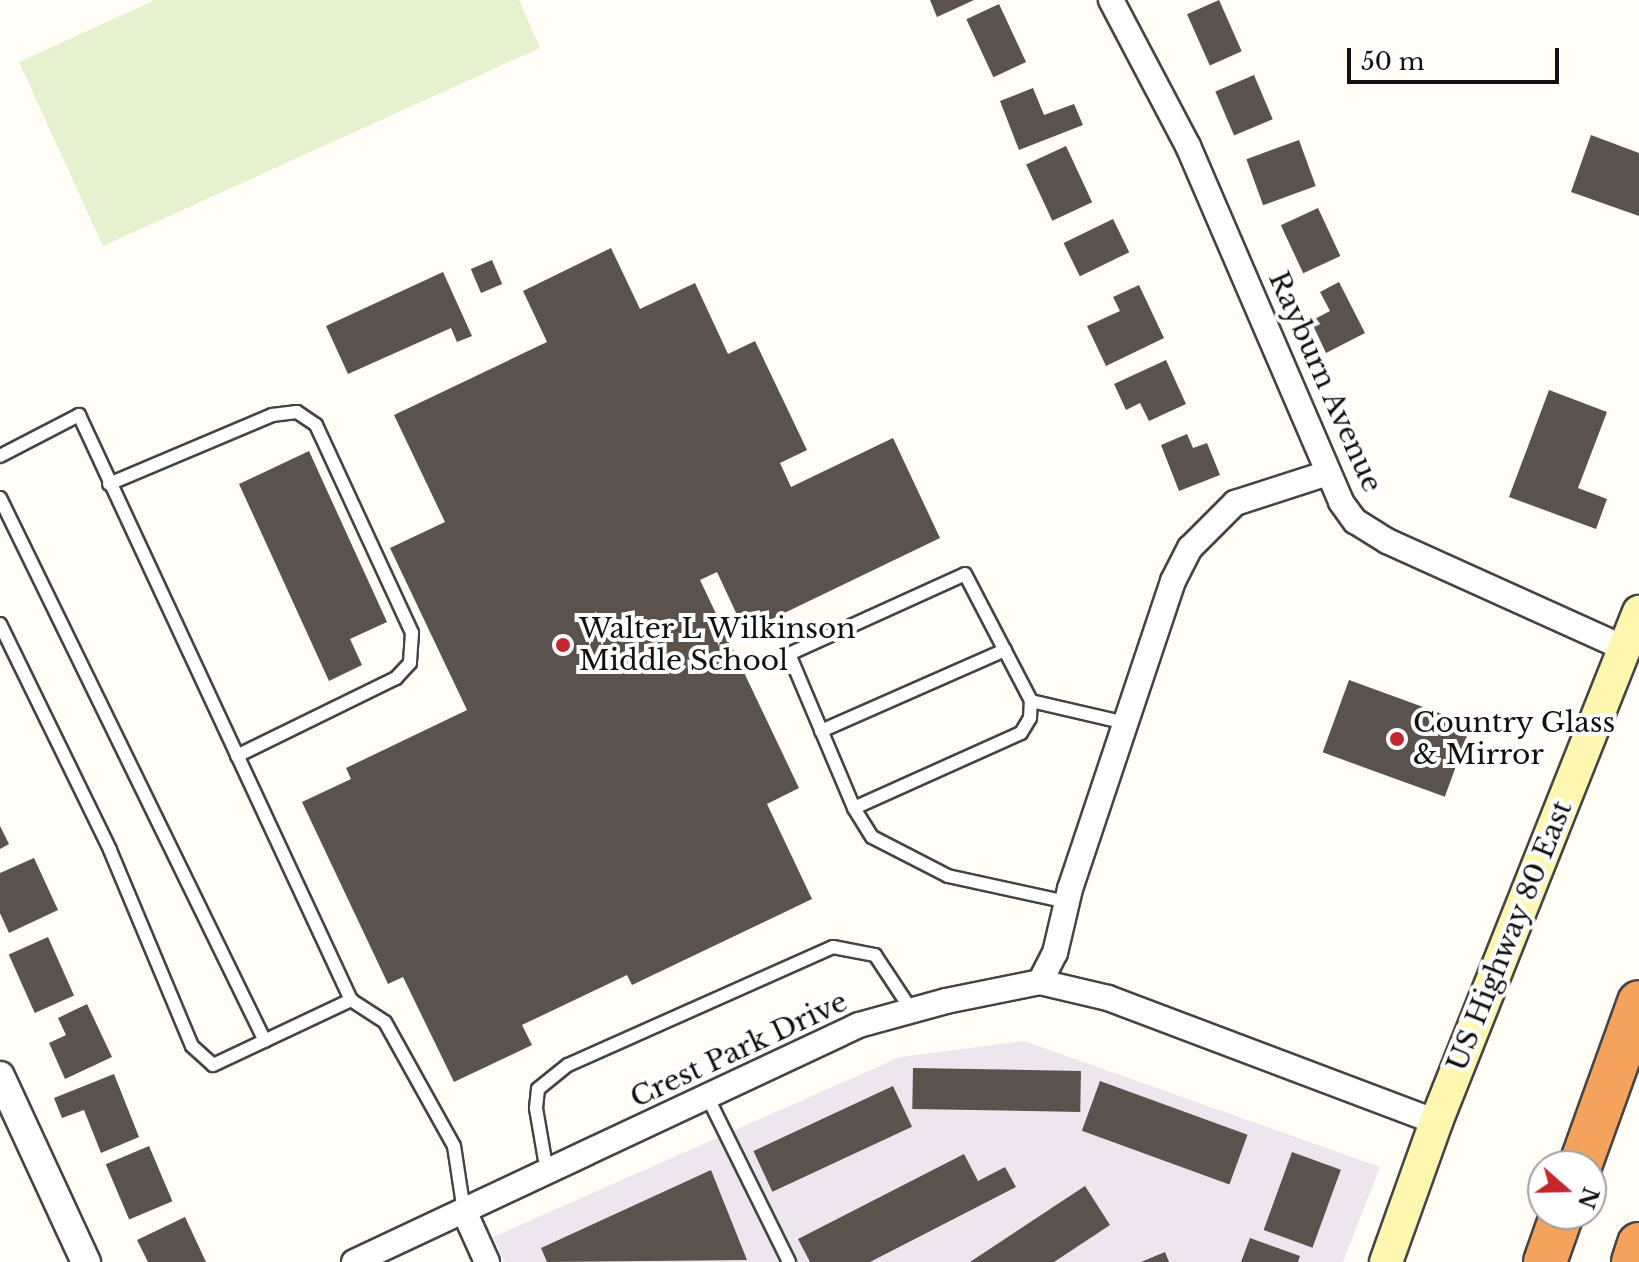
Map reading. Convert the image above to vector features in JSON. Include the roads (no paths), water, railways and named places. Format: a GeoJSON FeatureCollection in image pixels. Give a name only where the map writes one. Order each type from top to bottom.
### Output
{"type":"FeatureCollection","features":[{"type":"Feature","properties":{"kind":"highway"},"geometry":{"type":"LineString","coordinates":[[1586,1150],[1639,1002]]}},
{"type":"Feature","properties":{"kind":"highway"},"geometry":{"type":"LineString","coordinates":[[1545,1262],[1556,1230]]}},
{"type":"Feature","properties":{"kind":"highway"},"geometry":{"type":"LineString","coordinates":[[1633,1262],[1639,1244]]}},
{"type":"Feature","properties":{"kind":"main road","name":"US Highway 80 East"},"geometry":{"type":"LineString","coordinates":[[1386,1262],[1436,1122],[1639,612]]}},
{"type":"Feature","properties":{"kind":"street","name":"Rayburn Avenue"},"geometry":{"type":"LineString","coordinates":[[1111,0],[1188,146],[1328,473],[1341,502],[1355,521],[1387,541],[1624,648]]}},
{"type":"Feature","properties":{"kind":"street"},"geometry":{"type":"LineString","coordinates":[[1040,982],[1055,953],[1067,902],[1173,581],[1190,548],[1235,503],[1328,473]]}},
{"type":"Feature","properties":{"kind":"street","name":"Crest Park Drive"},"geometry":{"type":"LineString","coordinates":[[354,1262],[859,1025],[1040,982],[1108,998],[1436,1122]]}},
{"type":"Feature","properties":{"kind":"street"},"geometry":{"type":"LineString","coordinates":[[0,1076],[86,1262]]}},
{"type":"Feature","properties":{"kind":"street"},"geometry":{"type":"LineString","coordinates":[[464,1211],[487,1262]]}},
{"type":"Feature","properties":{"kind":"lane"},"geometry":{"type":"LineString","coordinates":[[109,484],[272,415],[297,412],[316,425],[412,633],[410,663],[396,678],[237,756]]}},
{"type":"Feature","properties":{"kind":"lane"},"geometry":{"type":"LineString","coordinates":[[0,456],[79,415],[351,1000],[385,1022],[454,1146],[464,1211]]}},
{"type":"Feature","properties":{"kind":"lane"},"geometry":{"type":"LineString","coordinates":[[0,498],[265,1041]]}},
{"type":"Feature","properties":{"kind":"lane"},"geometry":{"type":"LineString","coordinates":[[854,808],[1021,733],[1030,718],[1031,701],[965,574],[789,654],[854,808],[872,837],[948,876],[1067,902]]}},
{"type":"Feature","properties":{"kind":"lane"},"geometry":{"type":"LineString","coordinates":[[0,624],[110,850],[192,1046],[213,1065],[351,1000]]}},
{"type":"Feature","properties":{"kind":"lane"},"geometry":{"type":"LineString","coordinates":[[821,731],[1005,650]]}},
{"type":"Feature","properties":{"kind":"lane"},"geometry":{"type":"LineString","coordinates":[[1031,701],[1126,723]]}},
{"type":"Feature","properties":{"kind":"lane"},"geometry":{"type":"LineString","coordinates":[[547,1172],[536,1108],[538,1089],[568,1065],[833,947],[875,955],[912,1011]]}},
{"type":"Feature","properties":{"kind":"lane"},"geometry":{"type":"LineString","coordinates":[[708,1098],[789,1262]]}},
{"type":"Feature","properties":{"kind":"place","name":"Walter L Wilkinson Middle School"},"geometry":{"type":"Point","coordinates":[563,645]}},
{"type":"Feature","properties":{"kind":"place","name":"Country Glass & Mirror"},"geometry":{"type":"Point","coordinates":[1397,739]}}]}
